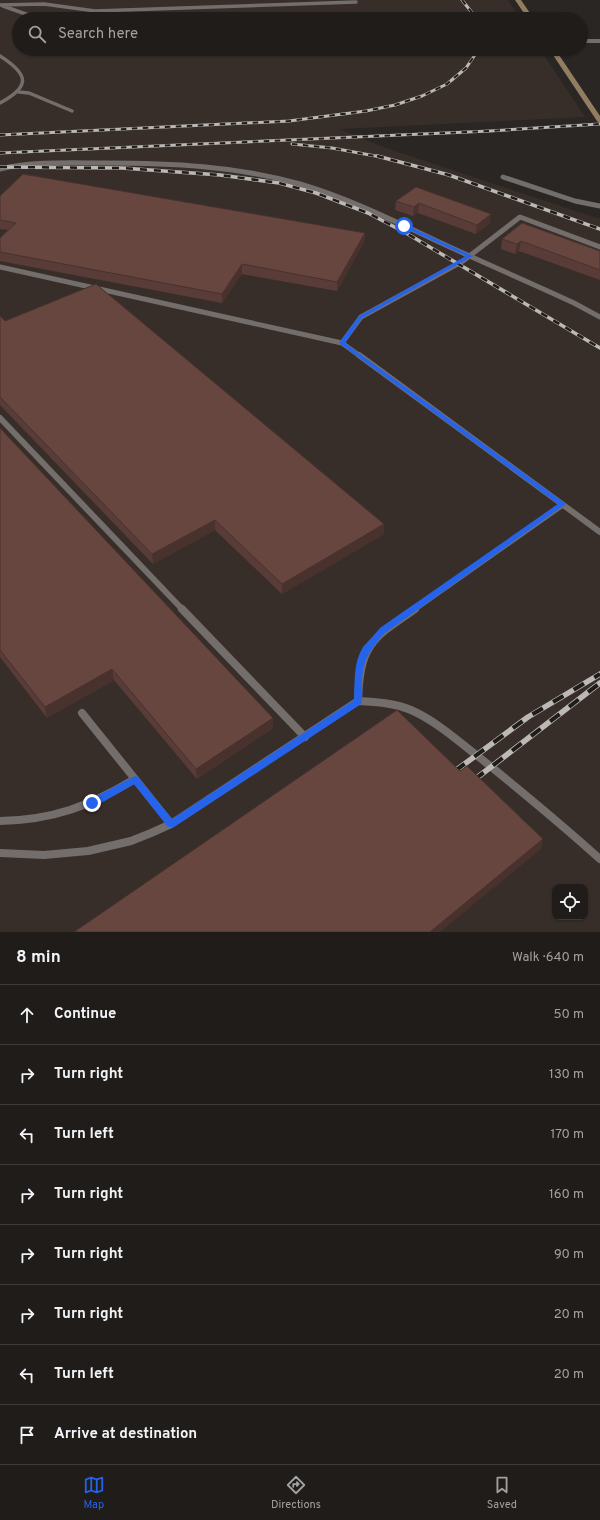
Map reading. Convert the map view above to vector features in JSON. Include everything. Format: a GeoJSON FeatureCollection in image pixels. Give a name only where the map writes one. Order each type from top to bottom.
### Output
{"type":"FeatureCollection","features":[{"type":"Feature","properties":{"kind":"street"},"geometry":{"type":"LineString","coordinates":[[518,0],[526,12]]}},
{"type":"Feature","properties":{"kind":"street"},"geometry":{"type":"LineString","coordinates":[[588,41],[600,41]]}},
{"type":"Feature","properties":{"kind":"street"},"geometry":{"type":"LineString","coordinates":[[557,56],[600,121]]}},
{"type":"Feature","properties":{"kind":"lane"},"geometry":{"type":"LineString","coordinates":[[0,5],[44,4],[95,11],[356,2]]}},
{"type":"Feature","properties":{"kind":"lane"},"geometry":{"type":"LineString","coordinates":[[0,5],[20,12]]}},
{"type":"Feature","properties":{"kind":"lane"},"geometry":{"type":"LineString","coordinates":[[0,56],[18,69],[23,78],[24,84],[19,92],[0,103]]}},
{"type":"Feature","properties":{"kind":"lane"},"geometry":{"type":"LineString","coordinates":[[19,92],[28,93],[72,111]]}},
{"type":"Feature","properties":{"kind":"lane"},"geometry":{"type":"LineString","coordinates":[[0,169],[16,165],[134,162],[182,165],[267,177],[297,184],[349,201],[574,303],[600,318]]}},
{"type":"Feature","properties":{"kind":"lane"},"geometry":{"type":"LineString","coordinates":[[504,177],[575,201],[600,206]]}},
{"type":"Feature","properties":{"kind":"lane"},"geometry":{"type":"LineString","coordinates":[[342,343],[360,317],[470,256],[520,217],[600,247]]}},
{"type":"Feature","properties":{"kind":"lane"},"geometry":{"type":"LineString","coordinates":[[0,267],[342,343],[600,532]]}},
{"type":"Feature","properties":{"kind":"lane"},"geometry":{"type":"LineString","coordinates":[[0,418],[305,737]]}},
{"type":"Feature","properties":{"kind":"lane"},"geometry":{"type":"LineString","coordinates":[[358,701],[359,672],[361,662],[366,649],[383,630],[562,504]]}},
{"type":"Feature","properties":{"kind":"lane"},"geometry":{"type":"LineString","coordinates":[[0,853],[38,854],[75,852],[133,841],[156,833],[358,701],[384,702],[399,706],[413,711],[444,730],[550,814],[600,859]]}},
{"type":"Feature","properties":{"kind":"lane"},"geometry":{"type":"LineString","coordinates":[[82,713],[171,824]]}},
{"type":"Feature","properties":{"kind":"lane"},"geometry":{"type":"LineString","coordinates":[[0,821],[21,821],[47,818],[69,812],[92,803],[135,779]]}},
{"type":"Feature","properties":{"kind":"shaded area"},"geometry":{"type":"Polygon","coordinates":[[[0,0],[508,0],[516,12],[12,12],[12,56],[545,56],[585,117],[339,129],[386,148],[600,219],[600,932],[0,932],[0,0]]]}},
{"type":"Feature","properties":{"kind":"building"},"geometry":{"type":"Polygon","coordinates":[[[23,174],[365,233],[337,282],[242,264],[222,294],[0,252],[0,238],[16,223],[0,220],[0,196],[23,174]]]}},
{"type":"Feature","properties":{"kind":"building"},"geometry":{"type":"Polygon","coordinates":[[[416,187],[491,214],[477,225],[419,203],[414,207],[396,201],[416,187]]]}},
{"type":"Feature","properties":{"kind":"building"},"geometry":{"type":"Polygon","coordinates":[[[522,223],[600,251],[600,270],[521,241],[517,244],[502,239],[522,223]]]}},
{"type":"Feature","properties":{"kind":"building"},"geometry":{"type":"Polygon","coordinates":[[[96,284],[384,524],[282,584],[215,520],[152,554],[0,397],[0,316],[5,321],[96,284]]]}},
{"type":"Feature","properties":{"kind":"building"},"geometry":{"type":"Polygon","coordinates":[[[0,428],[273,718],[196,769],[112,669],[45,707],[0,650],[0,428]]]}},
{"type":"Feature","properties":{"kind":"building"},"geometry":{"type":"Polygon","coordinates":[[[397,710],[460,771],[467,766],[543,839],[430,932],[74,932],[397,710]]]}},
{"type":"Feature","properties":{"kind":"railway"},"geometry":{"type":"LineString","coordinates":[[462,0],[471,12]]}},
{"type":"Feature","properties":{"kind":"railway"},"geometry":{"type":"LineString","coordinates":[[0,135],[289,121],[366,111],[395,105],[422,96],[447,84],[466,68],[474,56]]}},
{"type":"Feature","properties":{"kind":"railway"},"geometry":{"type":"LineString","coordinates":[[0,153],[490,131],[600,124]]}},
{"type":"Feature","properties":{"kind":"railway"},"geometry":{"type":"LineString","coordinates":[[292,144],[332,148],[380,157]]}},
{"type":"Feature","properties":{"kind":"railway"},"geometry":{"type":"LineString","coordinates":[[380,157],[449,175],[600,229]]}},
{"type":"Feature","properties":{"kind":"railway"},"geometry":{"type":"LineString","coordinates":[[0,167],[122,168],[220,175],[279,183],[316,193],[368,213],[406,233],[600,348]]}},
{"type":"Feature","properties":{"kind":"railway"},"geometry":{"type":"LineString","coordinates":[[455,771],[528,717],[600,674]]}},
{"type":"Feature","properties":{"kind":"railway"},"geometry":{"type":"LineString","coordinates":[[474,780],[600,683]]}},
{"type":"Feature","properties":{"kind":"route"},"geometry":{"type":"LineString","coordinates":[[92,803],[113,793],[135,779],[171,824],[358,701],[359,672],[361,662],[366,649],[383,630],[562,504],[342,343],[360,317],[470,256],[404,226]]}}]}
